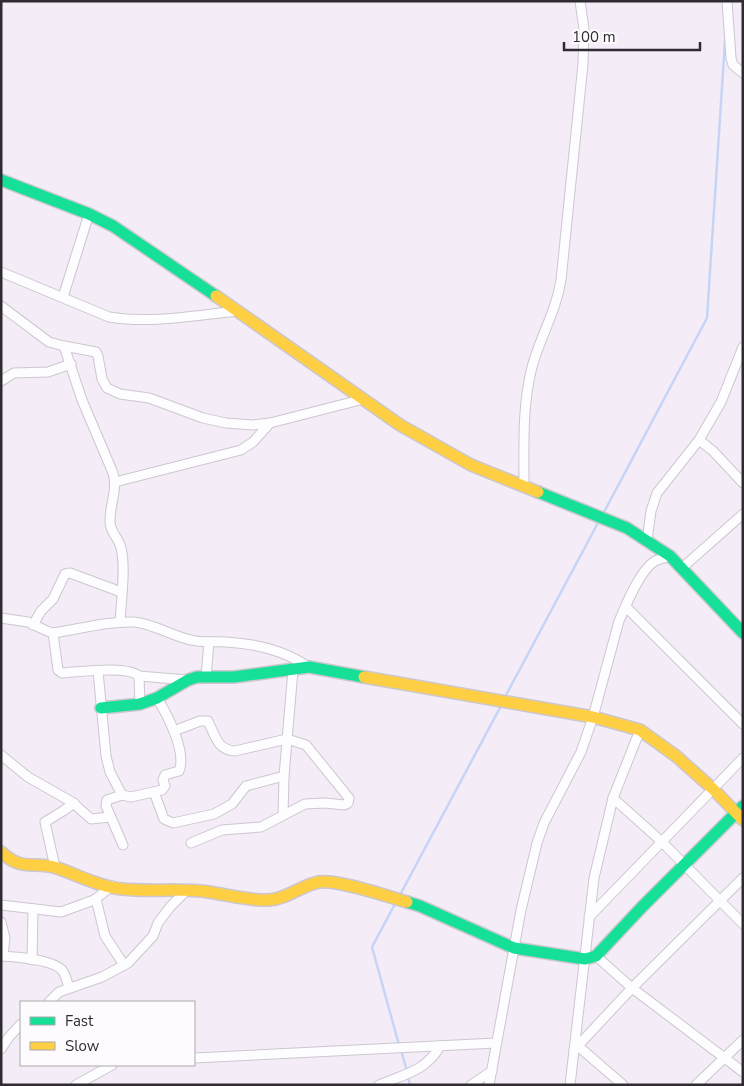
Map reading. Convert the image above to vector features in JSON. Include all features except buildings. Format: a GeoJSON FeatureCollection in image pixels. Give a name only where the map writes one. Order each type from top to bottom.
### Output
{"type":"FeatureCollection","features":[{"type":"Feature","properties":{"kind":"street"},"geometry":{"type":"LineString","coordinates":[[524,486],[525,407],[528,386],[532,366],[558,300],[561,280],[582,64],[584,29],[580,1]]}},
{"type":"Feature","properties":{"kind":"street"},"geometry":{"type":"LineString","coordinates":[[727,1],[731,58],[733,65],[743,73]]}},
{"type":"Feature","properties":{"kind":"street"},"geometry":{"type":"LineString","coordinates":[[1,180],[89,214],[137,240],[400,425],[437,447],[471,465],[627,528],[670,556],[743,633]]}},
{"type":"Feature","properties":{"kind":"street"},"geometry":{"type":"LineString","coordinates":[[63,297],[89,214]]}},
{"type":"Feature","properties":{"kind":"street"},"geometry":{"type":"LineString","coordinates":[[1,272],[109,317],[145,321],[239,311]]}},
{"type":"Feature","properties":{"kind":"street"},"geometry":{"type":"LineString","coordinates":[[1,306],[49,342],[96,352],[102,379],[107,388],[120,394],[149,398],[203,418],[226,423],[253,425],[270,423],[364,399]]}},
{"type":"Feature","properties":{"kind":"street"},"geometry":{"type":"LineString","coordinates":[[64,346],[82,400],[116,482],[110,523],[121,548],[123,560],[120,622]]}},
{"type":"Feature","properties":{"kind":"street"},"geometry":{"type":"LineString","coordinates":[[647,541],[651,511],[657,493],[699,440],[721,402],[743,347]]}},
{"type":"Feature","properties":{"kind":"street"},"geometry":{"type":"LineString","coordinates":[[1,381],[14,373],[48,372],[71,364]]}},
{"type":"Feature","properties":{"kind":"street"},"geometry":{"type":"LineString","coordinates":[[116,482],[241,450],[253,442],[270,423]]}},
{"type":"Feature","properties":{"kind":"street"},"geometry":{"type":"LineString","coordinates":[[699,440],[713,451],[742,482]]}},
{"type":"Feature","properties":{"kind":"street"},"geometry":{"type":"LineString","coordinates":[[682,568],[743,514]]}},
{"type":"Feature","properties":{"kind":"street"},"geometry":{"type":"LineString","coordinates":[[489,1085],[514,948],[530,872],[544,823],[574,767],[593,717],[619,621],[645,571],[655,561],[670,556]]}},
{"type":"Feature","properties":{"kind":"street"},"geometry":{"type":"LineString","coordinates":[[33,625],[41,611],[53,599],[65,574],[70,573],[121,592]]}},
{"type":"Feature","properties":{"kind":"street"},"geometry":{"type":"LineString","coordinates":[[626,607],[743,724]]}},
{"type":"Feature","properties":{"kind":"street"},"geometry":{"type":"LineString","coordinates":[[1,618],[22,621],[53,632],[120,622],[142,624],[193,641],[256,645],[289,655],[309,668]]}},
{"type":"Feature","properties":{"kind":"street"},"geometry":{"type":"LineString","coordinates":[[53,632],[59,672],[130,671],[139,676],[188,680],[206,677],[234,677],[309,668],[593,717],[640,730],[676,756],[740,813],[640,908],[591,958]]}},
{"type":"Feature","properties":{"kind":"street"},"geometry":{"type":"LineString","coordinates":[[206,677],[209,642]]}},
{"type":"Feature","properties":{"kind":"street"},"geometry":{"type":"LineString","coordinates":[[283,814],[284,776],[293,670]]}},
{"type":"Feature","properties":{"kind":"street"},"geometry":{"type":"LineString","coordinates":[[98,671],[106,756],[110,772],[122,795]]}},
{"type":"Feature","properties":{"kind":"street"},"geometry":{"type":"LineString","coordinates":[[139,676],[140,704]]}},
{"type":"Feature","properties":{"kind":"street"},"geometry":{"type":"LineString","coordinates":[[101,708],[140,704],[156,698],[188,680]]}},
{"type":"Feature","properties":{"kind":"street"},"geometry":{"type":"LineString","coordinates":[[123,845],[105,803],[107,800],[122,795],[131,797],[164,789],[163,777],[179,771],[180,768],[181,760],[174,731],[156,698]]}},
{"type":"Feature","properties":{"kind":"street"},"geometry":{"type":"LineString","coordinates":[[174,731],[200,721],[208,721],[222,748],[229,751],[287,739],[306,745],[349,798],[348,803],[344,805],[325,803],[305,804],[261,827],[222,830],[191,843]]}},
{"type":"Feature","properties":{"kind":"street"},"geometry":{"type":"LineString","coordinates":[[570,1085],[591,958],[589,917],[594,878],[613,798],[640,730]]}},
{"type":"Feature","properties":{"kind":"street"},"geometry":{"type":"LineString","coordinates":[[1,755],[28,777],[74,803],[91,819],[110,817]]}},
{"type":"Feature","properties":{"kind":"street"},"geometry":{"type":"LineString","coordinates":[[589,917],[743,758]]}},
{"type":"Feature","properties":{"kind":"street"},"geometry":{"type":"LineString","coordinates":[[154,792],[164,819],[173,822],[214,814],[232,804],[246,786],[284,776]]}},
{"type":"Feature","properties":{"kind":"street"},"geometry":{"type":"LineString","coordinates":[[613,798],[661,841],[743,924]]}},
{"type":"Feature","properties":{"kind":"street"},"geometry":{"type":"LineString","coordinates":[[55,867],[45,822],[74,803]]}},
{"type":"Feature","properties":{"kind":"street"},"geometry":{"type":"LineString","coordinates":[[1,852],[11,861],[18,864],[55,867],[84,878],[120,888],[158,891],[187,890],[254,900],[270,900],[288,895],[318,882],[330,882],[376,892],[420,906],[514,948],[591,958],[743,1072]]}},
{"type":"Feature","properties":{"kind":"street"},"geometry":{"type":"LineString","coordinates":[[576,1048],[632,988],[743,878]]}},
{"type":"Feature","properties":{"kind":"street"},"geometry":{"type":"LineString","coordinates":[[2,908],[61,912],[96,899],[112,886]]}},
{"type":"Feature","properties":{"kind":"street"},"geometry":{"type":"LineString","coordinates":[[50,1001],[59,992],[102,978],[124,966],[153,936],[158,923],[170,907],[187,890]]}},
{"type":"Feature","properties":{"kind":"street"},"geometry":{"type":"LineString","coordinates":[[96,899],[105,936],[124,966]]}},
{"type":"Feature","properties":{"kind":"street"},"geometry":{"type":"LineString","coordinates":[[32,960],[33,909]]}},
{"type":"Feature","properties":{"kind":"street"},"geometry":{"type":"LineString","coordinates":[[1,922],[5,938],[2,956],[54,965],[60,968],[66,976],[69,988]]}},
{"type":"Feature","properties":{"kind":"street"},"geometry":{"type":"LineString","coordinates":[[1,1049],[20,1025]]}},
{"type":"Feature","properties":{"kind":"street"},"geometry":{"type":"LineString","coordinates":[[696,1085],[743,1040]]}},
{"type":"Feature","properties":{"kind":"street"},"geometry":{"type":"LineString","coordinates":[[195,1058],[496,1044]]}},
{"type":"Feature","properties":{"kind":"street"},"geometry":{"type":"LineString","coordinates":[[380,1085],[424,1066],[433,1058],[440,1046]]}},
{"type":"Feature","properties":{"kind":"street"},"geometry":{"type":"LineString","coordinates":[[576,1048],[623,1085]]}},
{"type":"Feature","properties":{"kind":"street"},"geometry":{"type":"LineString","coordinates":[[76,1085],[110,1066]]}},
{"type":"Feature","properties":{"kind":"street"},"geometry":{"type":"LineString","coordinates":[[471,1085],[492,1070]]}},
{"type":"Feature","properties":{"kind":"waterway"},"geometry":{"type":"LineString","coordinates":[[603,514],[707,318],[725,41]]}},
{"type":"Feature","properties":{"kind":"waterway"},"geometry":{"type":"LineString","coordinates":[[505,697],[599,521]]}},
{"type":"Feature","properties":{"kind":"waterway"},"geometry":{"type":"LineString","coordinates":[[400,895],[502,704]]}},
{"type":"Feature","properties":{"kind":"waterway"},"geometry":{"type":"LineString","coordinates":[[396,902],[372,947],[399,1045]]}},
{"type":"Feature","properties":{"kind":"waterway"},"geometry":{"type":"LineString","coordinates":[[401,1050],[407,1071]]}},
{"type":"Feature","properties":{"kind":"waterway"},"geometry":{"type":"LineString","coordinates":[[408,1077],[410,1085]]}},
{"type":"Feature","properties":{"kind":"traffic: fast"},"geometry":{"type":"LineString","coordinates":[[1,180],[89,214],[113,226],[216,296]]}},
{"type":"Feature","properties":{"kind":"traffic: fast"},"geometry":{"type":"LineString","coordinates":[[538,492],[627,528],[670,556],[743,633]]}},
{"type":"Feature","properties":{"kind":"traffic: fast"},"geometry":{"type":"LineString","coordinates":[[101,708],[140,704],[157,698],[188,680],[197,677],[234,677],[309,667],[364,677]]}},
{"type":"Feature","properties":{"kind":"traffic: fast"},"geometry":{"type":"LineString","coordinates":[[407,902],[514,948],[585,959],[596,956],[743,806]]}},
{"type":"Feature","properties":{"kind":"traffic: slow"},"geometry":{"type":"LineString","coordinates":[[216,296],[400,425],[471,465],[538,492]]}},
{"type":"Feature","properties":{"kind":"traffic: slow"},"geometry":{"type":"LineString","coordinates":[[364,677],[593,717],[640,730],[676,756],[713,789],[743,820]]}},
{"type":"Feature","properties":{"kind":"traffic: slow"},"geometry":{"type":"LineString","coordinates":[[1,852],[22,864],[49,866],[97,883],[122,889],[199,891],[246,899],[269,900],[282,897],[319,882],[327,882],[338,883],[407,902]]}}]}
